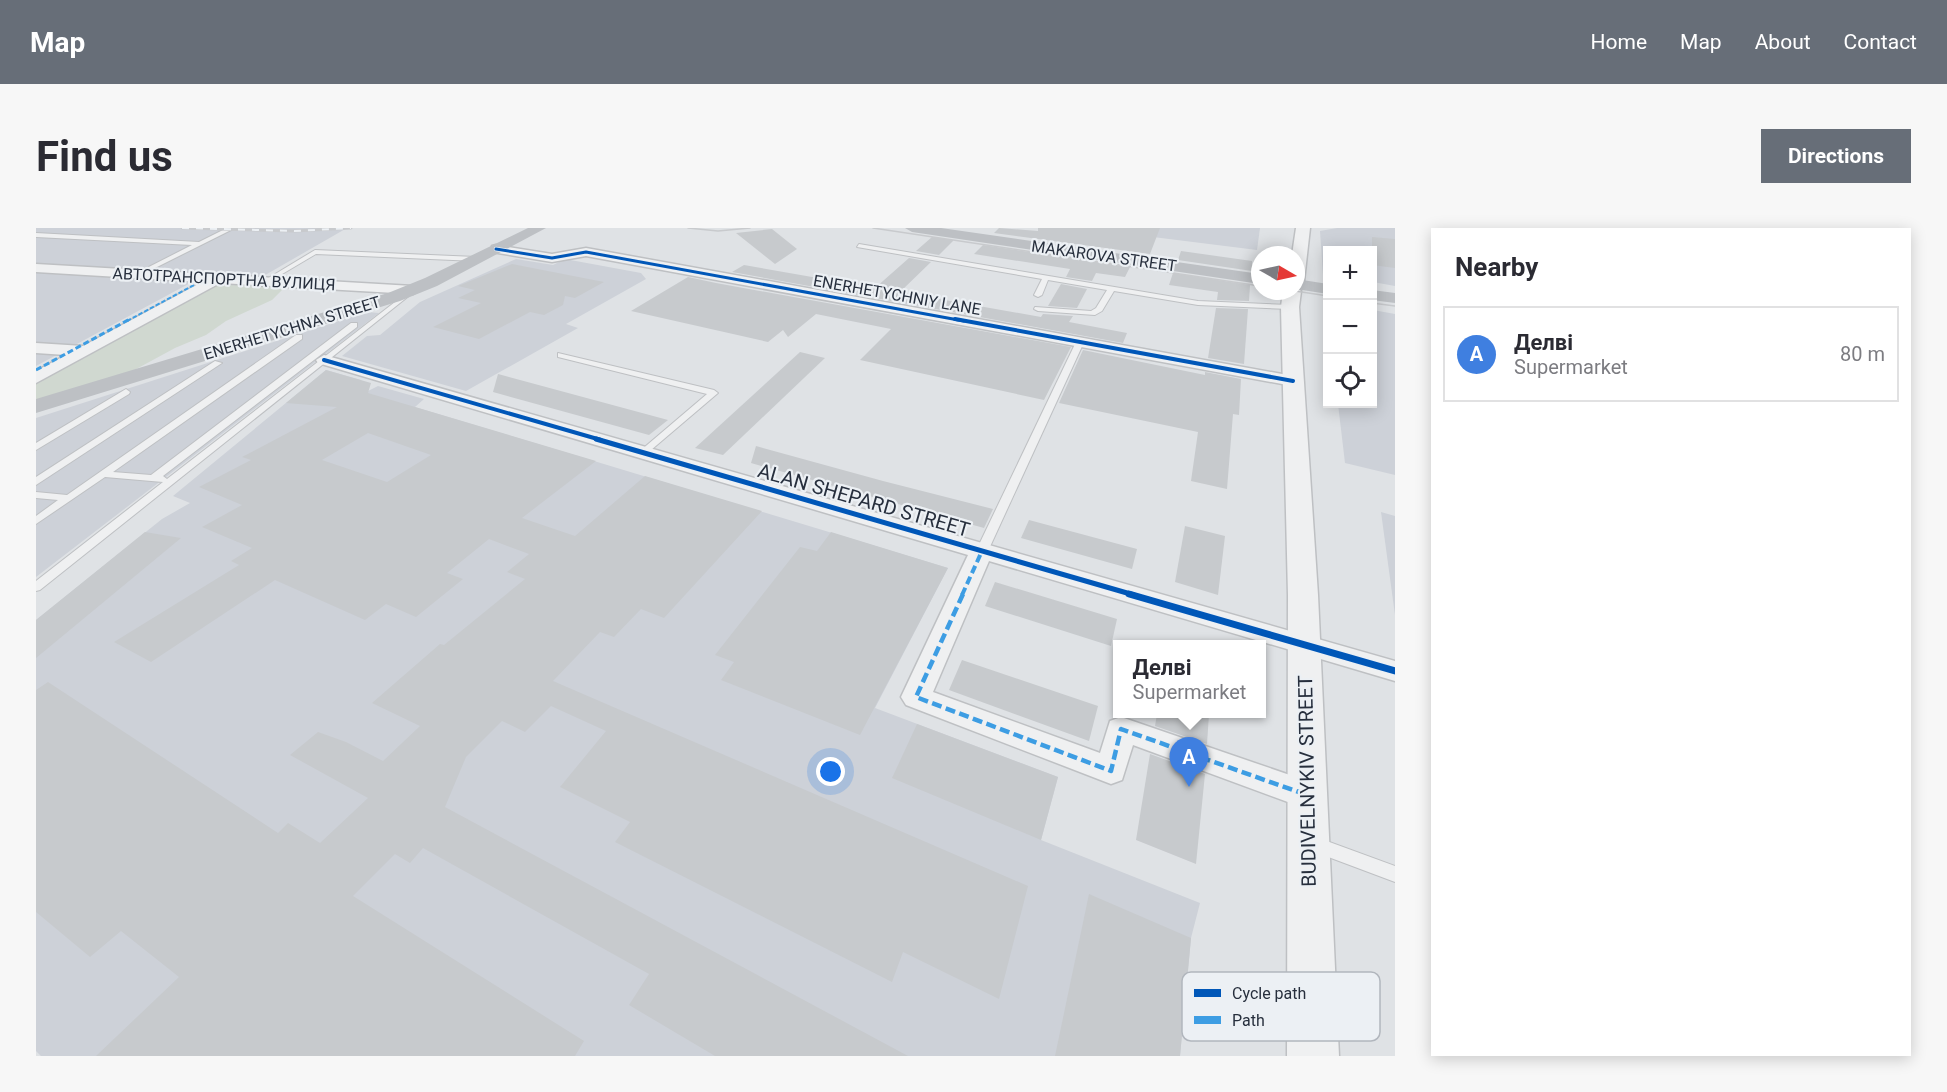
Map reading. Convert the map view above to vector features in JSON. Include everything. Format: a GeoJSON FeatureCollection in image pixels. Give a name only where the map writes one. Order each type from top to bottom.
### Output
{"type":"FeatureCollection","features":[{"type":"Feature","properties":{"kind":"main road","name":"ENERHETYCHNA STREET"},"geometry":{"type":"LineString","coordinates":[[36,406],[413,290],[539,228]]}},
{"type":"Feature","properties":{"kind":"main road","name":"MAKAROVA STREET"},"geometry":{"type":"LineString","coordinates":[[912,228],[1251,278]]}},
{"type":"Feature","properties":{"kind":"main road"},"geometry":{"type":"LineString","coordinates":[[1305,290],[1323,289]]}},
{"type":"Feature","properties":{"kind":"main road"},"geometry":{"type":"LineString","coordinates":[[1377,296],[1395,298]]}},
{"type":"Feature","properties":{"kind":"street","name":"BUDIVELNYKIV STREET"},"geometry":{"type":"LineString","coordinates":[[1301,246],[1304,228]]}},
{"type":"Feature","properties":{"kind":"street","name":"ENERHETYCHNIY LANE"},"geometry":{"type":"LineString","coordinates":[[496,249],[552,258],[586,252],[1293,381]]}},
{"type":"Feature","properties":{"kind":"street","name":"АВТОТРАНСПОРТНА ВУЛИЦЯ"},"geometry":{"type":"LineString","coordinates":[[36,268],[413,290]]}},
{"type":"Feature","properties":{"kind":"street"},"geometry":{"type":"LineString","coordinates":[[36,378],[217,279]]}},
{"type":"Feature","properties":{"kind":"street","name":"BUDIVELNYKIV STREET"},"geometry":{"type":"LineString","coordinates":[[1293,300],[1293,381],[1303,595],[1311,972]]}},
{"type":"Feature","properties":{"kind":"street"},"geometry":{"type":"LineString","coordinates":[[36,348],[86,351]]}},
{"type":"Feature","properties":{"kind":"street","name":"ALAN SHEPARD STREET"},"geometry":{"type":"LineString","coordinates":[[324,360],[1395,671]]}},
{"type":"Feature","properties":{"kind":"street"},"geometry":{"type":"LineString","coordinates":[[982,551],[916,697],[1111,771],[1121,729],[1307,795]]}},
{"type":"Feature","properties":{"kind":"street","name":"BUDIVELNYKIV STREET"},"geometry":{"type":"LineString","coordinates":[[1313,1041],[1313,1056]]}},
{"type":"Feature","properties":{"kind":"lane"},"geometry":{"type":"LineString","coordinates":[[139,274],[232,228]]}},
{"type":"Feature","properties":{"kind":"lane"},"geometry":{"type":"LineString","coordinates":[[36,235],[200,244]]}},
{"type":"Feature","properties":{"kind":"lane"},"geometry":{"type":"LineString","coordinates":[[859,246],[1198,303],[1251,296]]}},
{"type":"Feature","properties":{"kind":"lane"},"geometry":{"type":"LineString","coordinates":[[265,282],[315,252],[476,259]]}},
{"type":"Feature","properties":{"kind":"lane"},"geometry":{"type":"LineString","coordinates":[[1038,295],[1046,277]]}},
{"type":"Feature","properties":{"kind":"lane"},"geometry":{"type":"LineString","coordinates":[[1038,309],[1092,313],[1099,309],[1112,288]]}},
{"type":"Feature","properties":{"kind":"lane"},"geometry":{"type":"LineString","coordinates":[[36,587],[413,290]]}},
{"type":"Feature","properties":{"kind":"lane"},"geometry":{"type":"LineString","coordinates":[[152,478],[354,325]]}},
{"type":"Feature","properties":{"kind":"lane"},"geometry":{"type":"LineString","coordinates":[[36,521],[298,337]]}},
{"type":"Feature","properties":{"kind":"lane"},"geometry":{"type":"LineString","coordinates":[[982,551],[1080,342]]}},
{"type":"Feature","properties":{"kind":"lane"},"geometry":{"type":"LineString","coordinates":[[561,355],[714,393],[644,453]]}},
{"type":"Feature","properties":{"kind":"lane"},"geometry":{"type":"LineString","coordinates":[[36,482],[218,363]]}},
{"type":"Feature","properties":{"kind":"lane"},"geometry":{"type":"LineString","coordinates":[[36,447],[126,392]]}},
{"type":"Feature","properties":{"kind":"lane"},"geometry":{"type":"LineString","coordinates":[[103,474],[173,480]]}},
{"type":"Feature","properties":{"kind":"lane"},"geometry":{"type":"LineString","coordinates":[[36,495],[69,498]]}},
{"type":"Feature","properties":{"kind":"lane"},"geometry":{"type":"LineString","coordinates":[[1308,842],[1395,874]]}},
{"type":"Feature","properties":{"kind":"shaded area"},"geometry":{"type":"Polygon","coordinates":[[[36,228],[347,228],[260,278],[207,274],[36,366],[36,228]]]}},
{"type":"Feature","properties":{"kind":"shaded area"},"geometry":{"type":"Polygon","coordinates":[[[1158,228],[1260,228],[1258,246],[1251,246],[1251,249],[1153,237],[1158,228]]]}},
{"type":"Feature","properties":{"kind":"shaded area"},"geometry":{"type":"Polygon","coordinates":[[[1337,228],[1395,228],[1395,286],[1377,283],[1377,246],[1323,246],[1323,275],[1320,231],[1337,228]]]}},
{"type":"Feature","properties":{"kind":"shaded area"},"geometry":{"type":"Polygon","coordinates":[[[516,259],[553,265],[565,259],[641,273],[646,279],[566,324],[578,328],[466,391],[342,356],[367,336],[380,335],[420,302],[516,259]]]}},
{"type":"Feature","properties":{"kind":"shaded area"},"geometry":{"type":"Polygon","coordinates":[[[218,281],[276,285],[282,290],[272,300],[226,321],[206,335],[175,348],[127,374],[36,408],[36,373],[85,358],[148,310],[168,301],[181,291],[218,281]]]}},
{"type":"Feature","properties":{"kind":"shaded area"},"geometry":{"type":"Polygon","coordinates":[[[1377,311],[1395,314],[1395,475],[1345,463],[1338,408],[1377,408],[1377,311]]]}},
{"type":"Feature","properties":{"kind":"shaded area"},"geometry":{"type":"Polygon","coordinates":[[[367,312],[379,313],[36,577],[36,418],[367,312]]]}},
{"type":"Feature","properties":{"kind":"shaded area"},"geometry":{"type":"Polygon","coordinates":[[[326,370],[361,380],[366,392],[378,386],[424,399],[415,407],[948,568],[875,708],[1058,777],[1041,840],[1200,903],[1191,938],[1188,972],[1182,972],[1180,1056],[41,1056],[36,1051],[36,620],[162,519],[190,503],[173,496],[326,370]]]}},
{"type":"Feature","properties":{"kind":"shaded area"},"geometry":{"type":"Polygon","coordinates":[[[1381,512],[1395,516],[1395,615],[1381,512]]]}},
{"type":"Feature","properties":{"kind":"building"},"geometry":{"type":"Polygon","coordinates":[[[999,228],[1038,231],[1038,228],[1160,228],[1150,254],[994,233],[999,228]]]}},
{"type":"Feature","properties":{"kind":"building"},"geometry":{"type":"Polygon","coordinates":[[[772,229],[797,249],[775,264],[736,233],[772,229]]]}},
{"type":"Feature","properties":{"kind":"building"},"geometry":{"type":"Polygon","coordinates":[[[932,237],[953,241],[939,255],[916,251],[932,237]]]}},
{"type":"Feature","properties":{"kind":"building"},"geometry":{"type":"Polygon","coordinates":[[[1372,237],[1395,239],[1395,268],[1377,266],[1377,246],[1372,246],[1372,237]]]}},
{"type":"Feature","properties":{"kind":"building"},"geometry":{"type":"Polygon","coordinates":[[[983,245],[1130,267],[1125,277],[1096,273],[1092,281],[1066,277],[1070,269],[974,254],[983,245]]]}},
{"type":"Feature","properties":{"kind":"building"},"geometry":{"type":"Polygon","coordinates":[[[1181,251],[1251,261],[1251,271],[1178,260],[1181,251]]]}},
{"type":"Feature","properties":{"kind":"building"},"geometry":{"type":"Polygon","coordinates":[[[909,258],[931,262],[900,292],[1041,317],[1043,314],[1073,316],[1069,322],[1127,333],[1123,343],[732,272],[744,265],[875,288],[909,258]]]}},
{"type":"Feature","properties":{"kind":"building"},"geometry":{"type":"Polygon","coordinates":[[[512,264],[604,282],[575,298],[565,296],[563,305],[544,315],[530,312],[479,339],[433,327],[481,303],[458,298],[475,290],[458,286],[512,264]]]}},
{"type":"Feature","properties":{"kind":"building"},"geometry":{"type":"Polygon","coordinates":[[[1173,273],[1250,285],[1249,301],[1217,300],[1218,292],[1169,285],[1173,273]]]}},
{"type":"Feature","properties":{"kind":"building"},"geometry":{"type":"Polygon","coordinates":[[[688,277],[1071,347],[1044,400],[860,360],[891,329],[816,314],[788,337],[783,330],[768,342],[631,311],[688,277]]]}},
{"type":"Feature","properties":{"kind":"building"},"geometry":{"type":"Polygon","coordinates":[[[1061,284],[1087,289],[1077,308],[1048,306],[1061,284]]]}},
{"type":"Feature","properties":{"kind":"building"},"geometry":{"type":"Polygon","coordinates":[[[1216,308],[1248,309],[1244,364],[1208,358],[1216,308]]]}},
{"type":"Feature","properties":{"kind":"building"},"geometry":{"type":"Polygon","coordinates":[[[1083,350],[1205,375],[1205,372],[1241,379],[1239,415],[1233,414],[1227,489],[1191,481],[1198,432],[1059,403],[1083,350]]]}},
{"type":"Feature","properties":{"kind":"building"},"geometry":{"type":"Polygon","coordinates":[[[800,352],[825,358],[723,455],[695,448],[800,352]]]}},
{"type":"Feature","properties":{"kind":"building"},"geometry":{"type":"Polygon","coordinates":[[[326,370],[371,383],[368,393],[596,461],[522,518],[575,536],[645,476],[762,511],[664,618],[641,609],[614,637],[600,632],[553,681],[1028,886],[999,999],[903,952],[892,982],[615,842],[630,822],[560,787],[606,731],[551,706],[525,732],[502,721],[466,757],[445,807],[908,1056],[715,1056],[629,1005],[649,974],[423,848],[410,863],[395,854],[353,896],[584,1041],[575,1056],[96,1056],[179,977],[121,931],[90,957],[36,912],[36,690],[48,682],[278,833],[288,823],[320,843],[368,798],[290,755],[318,732],[346,742],[383,761],[420,726],[372,703],[440,644],[444,645],[525,579],[507,572],[529,554],[489,539],[447,573],[463,579],[416,617],[386,604],[365,620],[275,580],[151,662],[114,642],[239,565],[231,561],[252,548],[202,527],[242,505],[199,487],[251,460],[242,457],[337,407],[286,403],[326,370]],[[368,433],[322,460],[387,482],[431,455],[368,433]]]}},
{"type":"Feature","properties":{"kind":"building"},"geometry":{"type":"Polygon","coordinates":[[[498,374],[668,420],[649,435],[493,392],[498,374]]]}},
{"type":"Feature","properties":{"kind":"building"},"geometry":{"type":"Polygon","coordinates":[[[756,446],[993,509],[984,528],[751,463],[756,446]]]}},
{"type":"Feature","properties":{"kind":"building"},"geometry":{"type":"Polygon","coordinates":[[[1029,520],[1137,549],[1132,569],[1021,538],[1029,520]]]}},
{"type":"Feature","properties":{"kind":"building"},"geometry":{"type":"Polygon","coordinates":[[[1185,526],[1225,536],[1218,595],[1175,582],[1185,526]]]}},
{"type":"Feature","properties":{"kind":"building"},"geometry":{"type":"Polygon","coordinates":[[[145,532],[181,538],[36,658],[36,620],[145,532]]]}},
{"type":"Feature","properties":{"kind":"building"},"geometry":{"type":"Polygon","coordinates":[[[831,532],[948,568],[860,735],[721,680],[734,662],[715,655],[800,547],[817,551],[831,532]]]}},
{"type":"Feature","properties":{"kind":"building"},"geometry":{"type":"Polygon","coordinates":[[[995,582],[1117,619],[1111,646],[985,606],[995,582]]]}},
{"type":"Feature","properties":{"kind":"building"},"geometry":{"type":"Polygon","coordinates":[[[962,660],[1098,706],[1089,741],[949,690],[962,660]]]}},
{"type":"Feature","properties":{"kind":"building"},"geometry":{"type":"Polygon","coordinates":[[[1156,718],[1209,718],[1207,744],[1155,726],[1156,718]]]}},
{"type":"Feature","properties":{"kind":"building"},"geometry":{"type":"Polygon","coordinates":[[[917,724],[1058,777],[1041,840],[892,778],[917,724]]]}},
{"type":"Feature","properties":{"kind":"building"},"geometry":{"type":"Polygon","coordinates":[[[1150,754],[1205,774],[1196,864],[1136,840],[1150,754]]]}},
{"type":"Feature","properties":{"kind":"building"},"geometry":{"type":"Polygon","coordinates":[[[1089,894],[1191,938],[1188,972],[1182,972],[1180,1056],[1055,1056],[1089,894]]]}},
{"type":"Feature","properties":{"kind":"tram line"},"geometry":{"type":"LineString","coordinates":[[688,228],[718,231],[750,228]]}},
{"type":"Feature","properties":{"kind":"tram line"},"geometry":{"type":"LineString","coordinates":[[873,228],[1251,285]]}},
{"type":"Feature","properties":{"kind":"tram line"},"geometry":{"type":"LineString","coordinates":[[1305,293],[1323,295]]}},
{"type":"Feature","properties":{"kind":"tram line"},"geometry":{"type":"LineString","coordinates":[[1377,304],[1395,306]]}},
{"type":"Feature","properties":{"kind":"railway"},"geometry":{"type":"LineString","coordinates":[[182,228],[294,231],[351,228]]}},
{"type":"Feature","properties":{"kind":"marked path"},"geometry":{"type":"LineString","coordinates":[[36,370],[207,278]]}},
{"type":"Feature","properties":{"kind":"marked path"},"geometry":{"type":"LineString","coordinates":[[982,551],[916,697],[1111,771],[1121,729],[1307,795]]}},
{"type":"Feature","properties":{"kind":"cycle path"},"geometry":{"type":"LineString","coordinates":[[496,249],[552,258],[586,252],[1293,381]]}},
{"type":"Feature","properties":{"kind":"cycle path"},"geometry":{"type":"LineString","coordinates":[[324,360],[1395,671]]}},
{"type":"Feature","properties":{"kind":"place","name":"Делві"},"geometry":{"type":"Point","coordinates":[1189,787]}}]}
